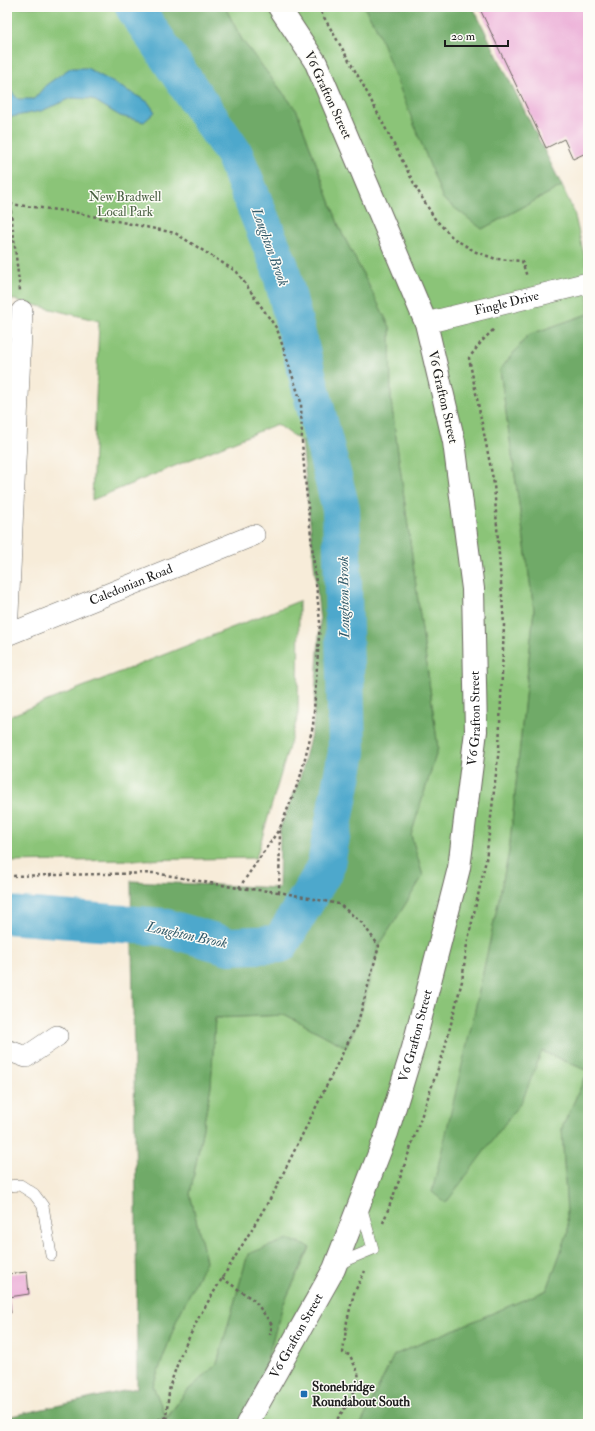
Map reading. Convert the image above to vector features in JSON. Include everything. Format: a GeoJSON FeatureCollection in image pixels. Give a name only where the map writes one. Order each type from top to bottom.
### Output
{"type":"FeatureCollection","features":[{"type":"Feature","properties":{"kind":"street","name":"V6 Grafton Street"},"geometry":{"type":"LineString","coordinates":[[247,1424],[334,1269],[387,1133],[413,1048],[459,868],[476,731],[473,589],[454,442],[426,324],[316,63],[279,7]]}},
{"type":"Feature","properties":{"kind":"street","name":"Fingle Drive"},"geometry":{"type":"LineString","coordinates":[[426,324],[588,283]]}},
{"type":"Feature","properties":{"kind":"street"},"geometry":{"type":"LineString","coordinates":[[7,635],[22,311]]}},
{"type":"Feature","properties":{"kind":"street","name":"Caledonian Road"},"geometry":{"type":"LineString","coordinates":[[7,635],[254,535]]}},
{"type":"Feature","properties":{"kind":"street"},"geometry":{"type":"LineString","coordinates":[[7,1050],[26,1056],[57,1036]]}},
{"type":"Feature","properties":{"kind":"lane"},"geometry":{"type":"LineString","coordinates":[[7,1186],[20,1185],[34,1194],[43,1206],[51,1255]]}},
{"type":"Feature","properties":{"kind":"lane"},"geometry":{"type":"LineString","coordinates":[[334,1269],[350,1259],[373,1249],[360,1202]]}},
{"type":"Feature","properties":{"kind":"path"},"geometry":{"type":"LineString","coordinates":[[318,7],[361,81],[418,191],[435,219],[453,238],[476,252],[496,259],[522,261],[526,272]]}},
{"type":"Feature","properties":{"kind":"path"},"geometry":{"type":"LineString","coordinates":[[7,199],[10,204],[22,311]]}},
{"type":"Feature","properties":{"kind":"path"},"geometry":{"type":"LineString","coordinates":[[10,204],[73,212],[175,233],[237,272],[277,329],[301,402],[305,478],[320,622],[313,726],[300,778],[280,828],[238,888]]}},
{"type":"Feature","properties":{"kind":"path"},"geometry":{"type":"LineString","coordinates":[[280,828],[280,892]]}},
{"type":"Feature","properties":{"kind":"path"},"geometry":{"type":"LineString","coordinates":[[7,876],[155,873],[238,888],[280,892],[338,904],[362,923],[379,946],[358,1022],[274,1194],[200,1315],[181,1354],[170,1385],[166,1417],[170,1424]]}},
{"type":"Feature","properties":{"kind":"path"},"geometry":{"type":"LineString","coordinates":[[222,1278],[255,1301],[272,1325],[270,1338]]}},
{"type":"Feature","properties":{"kind":"path"},"geometry":{"type":"LineString","coordinates":[[148,1424],[166,1417]]}},
{"type":"Feature","properties":{"kind":"green space","name":"New Bradwell Local Park"},"geometry":{"type":"Polygon","coordinates":[[[7,7],[134,7],[234,154],[280,267],[323,436],[302,442],[277,424],[92,500],[99,321],[7,298],[7,7]]]}},
{"type":"Feature","properties":{"kind":"green space"},"geometry":{"type":"Polygon","coordinates":[[[134,7],[225,7],[242,40],[297,111],[340,229],[390,327],[391,401],[438,748],[411,835],[423,876],[379,946],[358,1022],[346,1047],[286,1015],[215,1018],[211,1086],[190,1194],[206,1261],[177,1319],[153,1386],[166,1417],[148,1424],[7,1424],[7,1417],[137,1388],[136,1198],[131,881],[279,888],[280,828],[300,778],[313,726],[320,622],[302,442],[323,435],[280,267],[234,155],[134,7]]]}},
{"type":"Feature","properties":{"kind":"green space"},"geometry":{"type":"Polygon","coordinates":[[[225,7],[364,7],[376,27],[482,229],[562,186],[574,212],[588,272],[588,314],[528,335],[500,370],[534,610],[509,852],[475,1010],[523,1099],[541,1051],[588,1071],[562,1128],[568,1232],[547,1290],[394,1355],[361,1424],[247,1424],[283,1305],[310,1248],[248,1254],[217,1364],[185,1393],[162,1424],[148,1424],[166,1417],[153,1386],[177,1319],[206,1261],[190,1194],[211,1086],[215,1018],[286,1015],[346,1047],[358,1022],[379,946],[423,876],[411,835],[438,748],[391,401],[390,327],[340,229],[297,111],[242,40],[225,7]]]}},
{"type":"Feature","properties":{"kind":"green space"},"geometry":{"type":"Polygon","coordinates":[[[364,7],[473,7],[562,186],[482,229],[443,199],[376,27],[364,7]]]}},
{"type":"Feature","properties":{"kind":"green space"},"geometry":{"type":"Polygon","coordinates":[[[588,314],[588,1071],[542,1051],[523,1099],[446,1203],[432,1192],[475,1010],[509,852],[534,610],[500,370],[528,335],[588,314]]]}},
{"type":"Feature","properties":{"kind":"green space"},"geometry":{"type":"Polygon","coordinates":[[[299,601],[298,716],[256,858],[7,862],[7,717],[299,601]]]}},
{"type":"Feature","properties":{"kind":"green space"},"geometry":{"type":"Polygon","coordinates":[[[588,1071],[588,1424],[361,1424],[394,1355],[547,1290],[568,1232],[562,1128],[588,1071]]]}},
{"type":"Feature","properties":{"kind":"green space"},"geometry":{"type":"Polygon","coordinates":[[[288,1239],[310,1247],[283,1305],[247,1424],[163,1424],[185,1393],[217,1364],[248,1254],[288,1239]]]}},
{"type":"Feature","properties":{"kind":"water"},"geometry":{"type":"Polygon","coordinates":[[[70,68],[87,68],[148,102],[155,112],[144,122],[120,116],[92,99],[72,98],[41,111],[11,117],[7,114],[7,87],[18,99],[34,99],[46,85],[70,68]]]}},
{"type":"Feature","properties":{"kind":"building"},"geometry":{"type":"Polygon","coordinates":[[[479,7],[588,7],[588,152],[573,159],[564,139],[546,148],[479,7]]]}},
{"type":"Feature","properties":{"kind":"building"},"geometry":{"type":"Polygon","coordinates":[[[27,1272],[29,1294],[9,1297],[11,1313],[7,1314],[7,1274],[27,1272]]]}},
{"type":"Feature","properties":{"kind":"waterway","name":"Loughton Brook"},"geometry":{"type":"LineString","coordinates":[[7,915],[163,927],[229,946],[280,944],[325,869],[347,752],[341,509],[280,267],[234,154],[134,7]]}},
{"type":"Feature","properties":{"kind":"place","name":"Stonebridge Roundabout South"},"geometry":{"type":"Point","coordinates":[304,1394]}}]}
